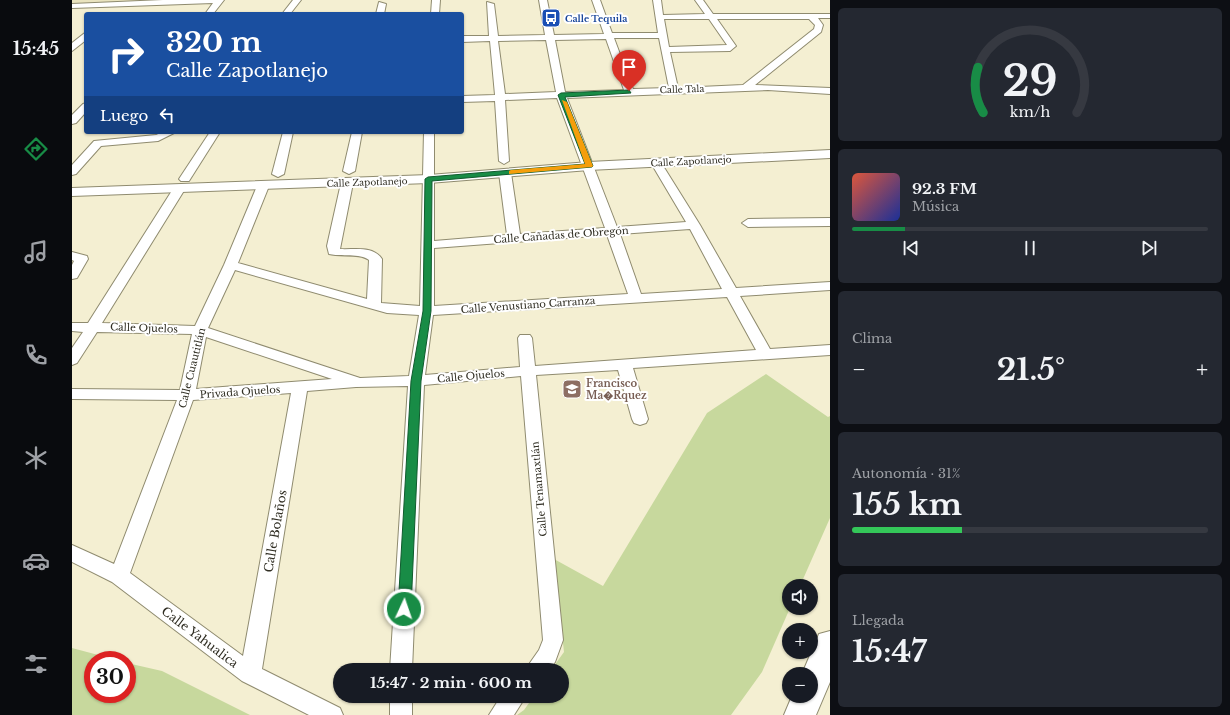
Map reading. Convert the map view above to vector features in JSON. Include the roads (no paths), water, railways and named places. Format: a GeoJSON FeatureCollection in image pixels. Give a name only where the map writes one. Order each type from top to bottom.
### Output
{"type":"FeatureCollection","features":[{"type":"Feature","properties":{"kind":"highway"},"geometry":{"type":"LineString","coordinates":[[818,672],[830,644]]}},
{"type":"Feature","properties":{"kind":"highway"},"geometry":{"type":"LineString","coordinates":[[800,715],[805,703]]}},
{"type":"Feature","properties":{"kind":"street"},"geometry":{"type":"LineString","coordinates":[[72,6],[179,5],[220,0]]}},
{"type":"Feature","properties":{"kind":"street"},"geometry":{"type":"LineString","coordinates":[[211,12],[220,0]]}},
{"type":"Feature","properties":{"kind":"street"},"geometry":{"type":"LineString","coordinates":[[288,12],[297,0]]}},
{"type":"Feature","properties":{"kind":"street"},"geometry":{"type":"LineString","coordinates":[[435,12],[436,0]]}},
{"type":"Feature","properties":{"kind":"street"},"geometry":{"type":"LineString","coordinates":[[543,0],[561,95],[636,298]]}},
{"type":"Feature","properties":{"kind":"street"},"geometry":{"type":"LineString","coordinates":[[596,0],[629,91]]}},
{"type":"Feature","properties":{"kind":"street"},"geometry":{"type":"LineString","coordinates":[[657,0],[665,50],[674,89]]}},
{"type":"Feature","properties":{"kind":"street"},"geometry":{"type":"LineString","coordinates":[[665,50],[730,48],[732,46],[699,0]]}},
{"type":"Feature","properties":{"kind":"street"},"geometry":{"type":"LineString","coordinates":[[380,12],[382,4]]}},
{"type":"Feature","properties":{"kind":"street"},"geometry":{"type":"LineString","coordinates":[[490,4],[500,97],[505,167],[514,238]]}},
{"type":"Feature","properties":{"kind":"street"},"geometry":{"type":"LineString","coordinates":[[109,12],[116,5]]}},
{"type":"Feature","properties":{"kind":"street"},"geometry":{"type":"LineString","coordinates":[[746,87],[818,30],[819,25],[811,16]]}},
{"type":"Feature","properties":{"kind":"street"},"geometry":{"type":"LineString","coordinates":[[660,17],[830,16]]}},
{"type":"Feature","properties":{"kind":"street"},"geometry":{"type":"LineString","coordinates":[[464,39],[663,35]]}},
{"type":"Feature","properties":{"kind":"street"},"geometry":{"type":"LineString","coordinates":[[72,48],[84,36]]}},
{"type":"Feature","properties":{"kind":"street"},"geometry":{"type":"LineString","coordinates":[[72,48],[84,48]]}},
{"type":"Feature","properties":{"kind":"street","name":"Calle Tala"},"geometry":{"type":"LineString","coordinates":[[464,99],[746,87],[780,87],[830,91]]}},
{"type":"Feature","properties":{"kind":"street"},"geometry":{"type":"LineString","coordinates":[[72,121],[82,109]]}},
{"type":"Feature","properties":{"kind":"street"},"geometry":{"type":"LineString","coordinates":[[72,172],[98,143],[158,138],[167,134]]}},
{"type":"Feature","properties":{"kind":"street"},"geometry":{"type":"LineString","coordinates":[[72,360],[213,134]]}},
{"type":"Feature","properties":{"kind":"street"},"geometry":{"type":"LineString","coordinates":[[278,174],[288,134]]}},
{"type":"Feature","properties":{"kind":"street"},"geometry":{"type":"LineString","coordinates":[[357,134],[333,246],[334,251],[339,253],[368,254],[374,256],[376,259],[374,305]]}},
{"type":"Feature","properties":{"kind":"street"},"geometry":{"type":"LineString","coordinates":[[401,663],[416,381],[427,311],[429,134]]}},
{"type":"Feature","properties":{"kind":"street","name":"Calle Zapotlanejo"},"geometry":{"type":"LineString","coordinates":[[72,183],[263,186],[348,177],[830,146]]}},
{"type":"Feature","properties":{"kind":"street","name":"Calle Zapotlanejo"},"geometry":{"type":"LineString","coordinates":[[587,162],[656,163],[830,154]]}},
{"type":"Feature","properties":{"kind":"street"},"geometry":{"type":"LineString","coordinates":[[656,163],[694,225],[766,355]]}},
{"type":"Feature","properties":{"kind":"street","name":"Calle Zapotlanejo"},"geometry":{"type":"LineString","coordinates":[[72,192],[182,184],[278,174],[348,177]]}},
{"type":"Feature","properties":{"kind":"street","name":"Calle Cuautitlán"},"geometry":{"type":"LineString","coordinates":[[119,576],[187,395],[200,330],[231,265],[263,186]]}},
{"type":"Feature","properties":{"kind":"street"},"geometry":{"type":"LineString","coordinates":[[748,223],[830,222]]}},
{"type":"Feature","properties":{"kind":"street","name":"Calle Cañadas de Obregón"},"geometry":{"type":"LineString","coordinates":[[428,245],[694,225]]}},
{"type":"Feature","properties":{"kind":"street"},"geometry":{"type":"LineString","coordinates":[[72,256],[82,259],[72,275]]}},
{"type":"Feature","properties":{"kind":"street","name":"Calle Venustiano Carranza"},"geometry":{"type":"LineString","coordinates":[[231,265],[374,305],[399,310],[427,311],[830,286]]}},
{"type":"Feature","properties":{"kind":"street","name":"Calle Ojuelos"},"geometry":{"type":"LineString","coordinates":[[72,327],[200,330],[359,383],[416,381],[527,371],[830,350]]}},
{"type":"Feature","properties":{"kind":"street","name":"Calle Tenamaxtlán"},"geometry":{"type":"LineString","coordinates":[[524,338],[553,640],[548,655],[542,663]]}},
{"type":"Feature","properties":{"kind":"street"},"geometry":{"type":"LineString","coordinates":[[624,365],[640,419]]}},
{"type":"Feature","properties":{"kind":"street","name":"Privada Ojuelos"},"geometry":{"type":"LineString","coordinates":[[72,394],[187,395],[359,383]]}},
{"type":"Feature","properties":{"kind":"street","name":"Calle Bolaños"},"geometry":{"type":"LineString","coordinates":[[250,674],[300,387]]}},
{"type":"Feature","properties":{"kind":"street","name":"Calle Yahualica"},"geometry":{"type":"LineString","coordinates":[[72,552],[119,576],[250,674],[332,715]]}},
{"type":"Feature","properties":{"kind":"street"},"geometry":{"type":"LineString","coordinates":[[500,715],[509,703]]}},
{"type":"Feature","properties":{"kind":"place","name":"Calle Tequila"},"geometry":{"type":"Point","coordinates":[551,18]}},
{"type":"Feature","properties":{"kind":"place","name":"Francisco Ma�Rquez"},"geometry":{"type":"Point","coordinates":[572,389]}}]}
